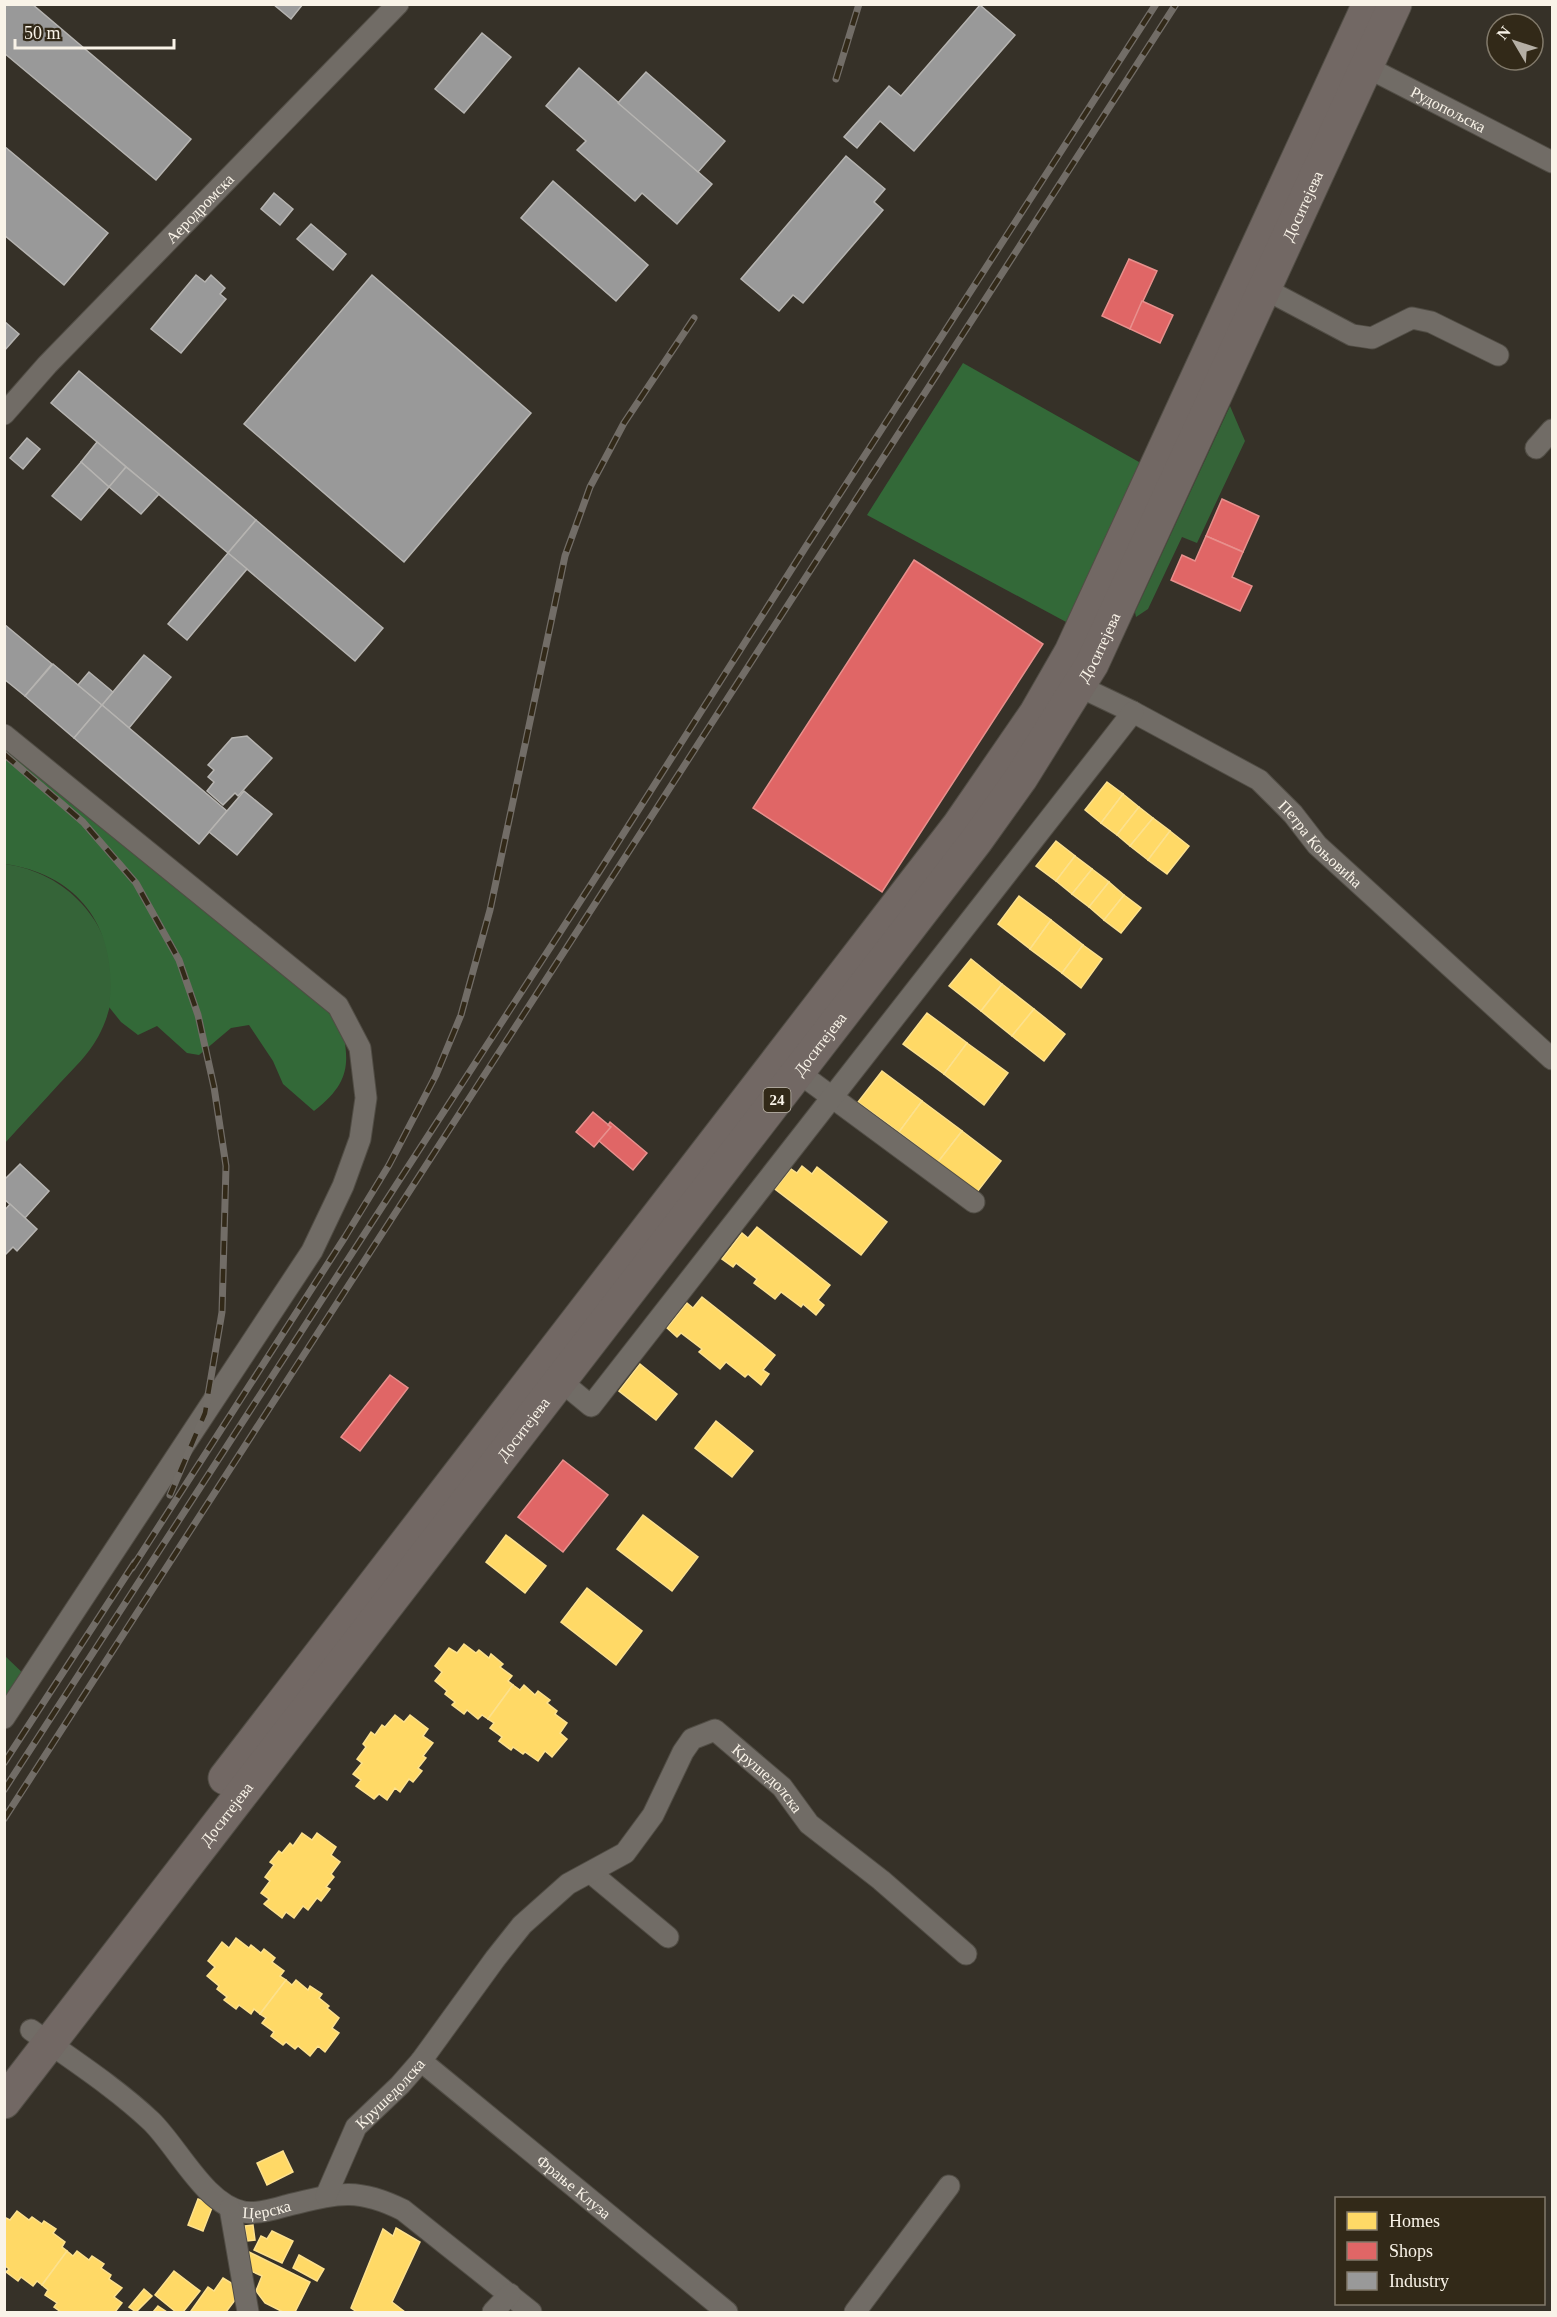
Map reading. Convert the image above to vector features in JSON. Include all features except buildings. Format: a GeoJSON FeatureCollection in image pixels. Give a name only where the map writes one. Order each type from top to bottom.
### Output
{"type":"FeatureCollection","features":[{"type":"Feature","properties":{"kind":"main road","name":"Доситејева"},"geometry":{"type":"LineString","coordinates":[[4,2102],[40,2037],[551,1374],[959,825],[1008,755],[1068,682],[1110,625],[1265,289],[1356,61],[1369,4]]}},
{"type":"Feature","properties":{"kind":"main road","name":"Доситејева"},"geometry":{"type":"LineString","coordinates":[[551,1374],[798,1072],[976,841],[1021,778],[1068,682],[1071,652],[1356,61],[1395,4]]}},
{"type":"Feature","properties":{"kind":"main road","name":"Доситејева"},"geometry":{"type":"LineString","coordinates":[[4,2064],[40,2037]]}},
{"type":"Feature","properties":{"kind":"street","name":"Аеродромска"},"geometry":{"type":"LineString","coordinates":[[4,414],[47,365],[398,4]]}},
{"type":"Feature","properties":{"kind":"street","name":"Рудопољска"},"geometry":{"type":"LineString","coordinates":[[1356,61],[1552,162]]}},
{"type":"Feature","properties":{"kind":"street"},"geometry":{"type":"LineString","coordinates":[[1265,289],[1352,335],[1372,338],[1412,318],[1431,322],[1498,355]]}},
{"type":"Feature","properties":{"kind":"street"},"geometry":{"type":"LineString","coordinates":[[1536,448],[1552,430]]}},
{"type":"Feature","properties":{"kind":"street","name":"Петра Коњовића"},"geometry":{"type":"LineString","coordinates":[[1068,682],[1133,712],[1221,758],[1264,784],[1293,814],[1317,845],[1552,1059]]}},
{"type":"Feature","properties":{"kind":"street"},"geometry":{"type":"LineString","coordinates":[[551,1374],[591,1406],[834,1098],[1133,712]]}},
{"type":"Feature","properties":{"kind":"street"},"geometry":{"type":"LineString","coordinates":[[4,735],[338,1006],[360,1048],[366,1098],[360,1139],[343,1186],[312,1251],[4,1718]]}},
{"type":"Feature","properties":{"kind":"street"},"geometry":{"type":"LineString","coordinates":[[798,1072],[974,1202]]}},
{"type":"Feature","properties":{"kind":"street","name":"Крушедолска"},"geometry":{"type":"LineString","coordinates":[[326,2196],[356,2127],[400,2085],[421,2061],[488,1967],[522,1925],[568,1884],[625,1853],[653,1815],[683,1752],[692,1739],[715,1730],[782,1787],[809,1824],[881,1880],[966,1954]]}},
{"type":"Feature","properties":{"kind":"street"},"geometry":{"type":"LineString","coordinates":[[591,1873],[668,1937]]}},
{"type":"Feature","properties":{"kind":"street","name":"Церска"},"geometry":{"type":"LineString","coordinates":[[40,2037],[152,2122],[209,2191],[230,2208],[245,2212],[266,2211],[326,2196],[358,2193],[382,2199],[403,2210],[531,2313]]}},
{"type":"Feature","properties":{"kind":"street","name":"Фрање Клуза"},"geometry":{"type":"LineString","coordinates":[[421,2061],[727,2313]]}},
{"type":"Feature","properties":{"kind":"street"},"geometry":{"type":"LineString","coordinates":[[855,2313],[949,2186]]}},
{"type":"Feature","properties":{"kind":"street"},"geometry":{"type":"LineString","coordinates":[[230,2208],[248,2313]]}},
{"type":"Feature","properties":{"kind":"street"},"geometry":{"type":"LineString","coordinates":[[493,2313],[510,2294]]}},
{"type":"Feature","properties":{"kind":"green space"},"geometry":{"type":"Polygon","coordinates":[[[963,363],[1155,471],[1081,630],[867,515],[963,363]]]}},
{"type":"Feature","properties":{"kind":"green space"},"geometry":{"type":"Polygon","coordinates":[[[1230,406],[1245,441],[1197,543],[1182,537],[1148,609],[1136,617],[1135,612],[1230,406]]]}},
{"type":"Feature","properties":{"kind":"green space"},"geometry":{"type":"Polygon","coordinates":[[[4,735],[338,1006],[346,1064],[338,1087],[314,1111],[283,1084],[273,1061],[249,1025],[231,1028],[199,1055],[187,1053],[157,1026],[138,1035],[121,1022],[109,1007],[111,980],[108,955],[101,932],[90,912],[74,894],[55,880],[32,870],[5,864],[4,735]]]}},
{"type":"Feature","properties":{"kind":"green space"},"geometry":{"type":"Polygon","coordinates":[[[5,864],[34,871],[60,885],[82,903],[98,926],[109,951],[113,979],[109,1008],[94,1044],[5,1143],[5,864]]]}},
{"type":"Feature","properties":{"kind":"green space"},"geometry":{"type":"Polygon","coordinates":[[[5,1656],[29,1679],[5,1718],[5,1656]]]}},
{"type":"Feature","properties":{"kind":"railway"},"geometry":{"type":"LineString","coordinates":[[836,79],[859,4]]}},
{"type":"Feature","properties":{"kind":"railway"},"geometry":{"type":"LineString","coordinates":[[4,1790],[592,883],[1156,4]]}},
{"type":"Feature","properties":{"kind":"railway"},"geometry":{"type":"LineString","coordinates":[[4,1819],[1176,4]]}},
{"type":"Feature","properties":{"kind":"railway"},"geometry":{"type":"LineString","coordinates":[[132,1568],[345,1237],[389,1165],[436,1075],[461,1015],[490,910],[565,556],[590,487],[624,423],[694,318]]}},
{"type":"Feature","properties":{"kind":"railway"},"geometry":{"type":"LineString","coordinates":[[4,754],[83,822],[136,883],[179,960],[198,1015],[214,1087],[226,1166],[222,1312],[205,1413],[170,1495]]}},
{"type":"Feature","properties":{"kind":"railway"},"geometry":{"type":"LineString","coordinates":[[4,1763],[135,1562]]}}]}
